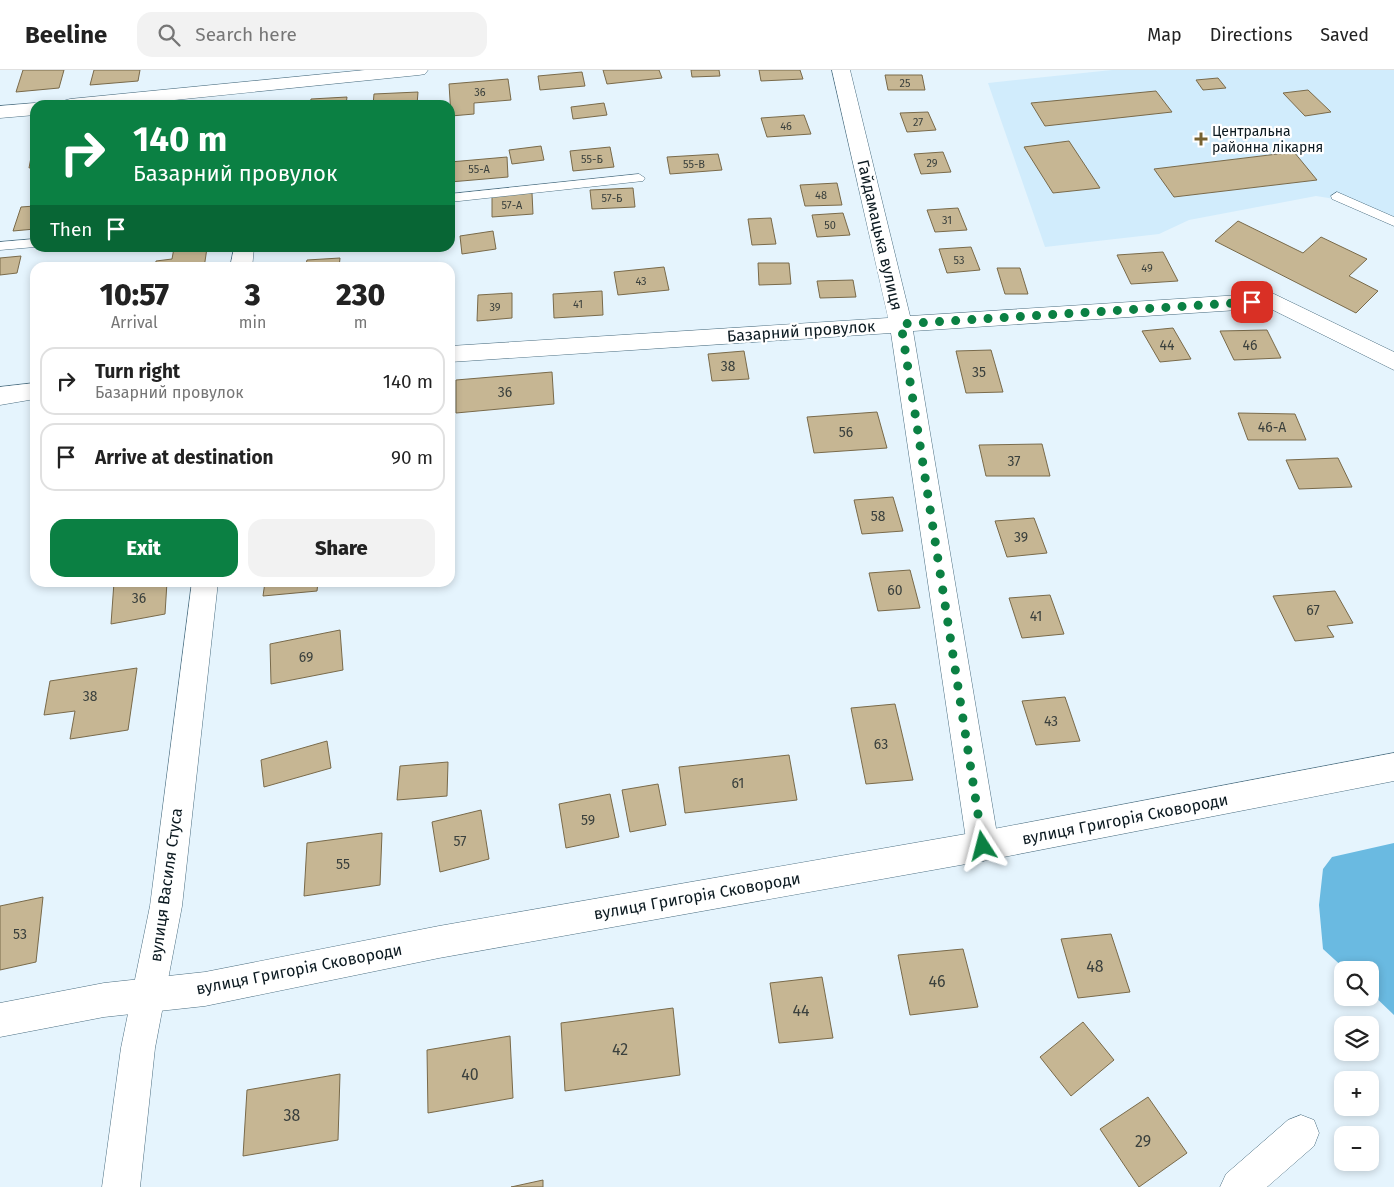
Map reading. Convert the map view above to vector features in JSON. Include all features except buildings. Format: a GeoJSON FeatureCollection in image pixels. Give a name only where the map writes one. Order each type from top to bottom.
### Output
{"type":"FeatureCollection","features":[{"type":"Feature","properties":{"kind":"street"},"geometry":{"type":"LineString","coordinates":[[106,100],[264,78],[419,70]]}},
{"type":"Feature","properties":{"kind":"street","name":"Гайдамацька вулиця"},"geometry":{"type":"LineString","coordinates":[[841,70],[901,324],[983,846]]}},
{"type":"Feature","properties":{"kind":"street"},"geometry":{"type":"LineString","coordinates":[[261,100],[264,78]]}},
{"type":"Feature","properties":{"kind":"street"},"geometry":{"type":"LineString","coordinates":[[0,112],[30,109]]}},
{"type":"Feature","properties":{"kind":"street","name":"Базарний провулок"},"geometry":{"type":"LineString","coordinates":[[455,354],[1272,300],[1394,362]]}},
{"type":"Feature","properties":{"kind":"street"},"geometry":{"type":"LineString","coordinates":[[0,396],[30,392]]}},
{"type":"Feature","properties":{"kind":"street","name":"вулиця Василя Стуса"},"geometry":{"type":"LineString","coordinates":[[121,1187],[138,1048],[166,906],[204,587]]}},
{"type":"Feature","properties":{"kind":"street","name":"вулиця Григорія Сковороди"},"geometry":{"type":"LineString","coordinates":[[0,1020],[104,1000],[205,989],[439,942],[983,846],[1394,767]]}},
{"type":"Feature","properties":{"kind":"street"},"geometry":{"type":"LineString","coordinates":[[1239,1187],[1301,1133]]}},
{"type":"Feature","properties":{"kind":"lane"},"geometry":{"type":"LineString","coordinates":[[455,197],[639,178]]}},
{"type":"Feature","properties":{"kind":"lane"},"geometry":{"type":"LineString","coordinates":[[1337,196],[1394,222]]}},
{"type":"Feature","properties":{"kind":"lane"},"geometry":{"type":"LineString","coordinates":[[0,246],[30,243]]}},
{"type":"Feature","properties":{"kind":"shaded area","name":"Центральна районна лікарня"},"geometry":{"type":"Polygon","coordinates":[[[1112,70],[1394,70],[1394,225],[1341,200],[1316,196],[1189,220],[1159,234],[1045,247],[988,83],[1112,70]]]}},
{"type":"Feature","properties":{"kind":"water"},"geometry":{"type":"Polygon","coordinates":[[[1394,843],[1394,1015],[1379,1001],[1379,961],[1336,961],[1323,949],[1319,905],[1323,869],[1332,857],[1394,843]]]}},
{"type":"Feature","properties":{"kind":"place","name":"Центральна районна лікарня"},"geometry":{"type":"Point","coordinates":[1201,139]}},
{"type":"Feature","properties":{"kind":"route"},"geometry":{"type":"LineString","coordinates":[[983,846],[901,324],[1252,302]]}}]}
